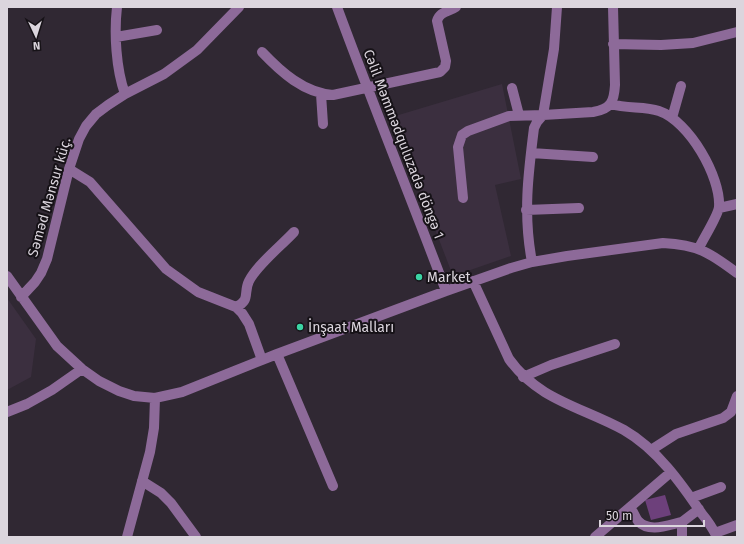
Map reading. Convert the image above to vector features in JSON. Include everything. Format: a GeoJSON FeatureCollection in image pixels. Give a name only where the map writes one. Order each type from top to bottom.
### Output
{"type":"FeatureCollection","features":[{"type":"Feature","properties":{"kind":"street"},"geometry":{"type":"LineString","coordinates":[[117,7],[116,37],[121,82],[125,94]]}},
{"type":"Feature","properties":{"kind":"street","name":"Səməd Mənsur küç."},"geometry":{"type":"LineString","coordinates":[[21,297],[41,273],[47,259],[70,169],[79,139],[86,126],[96,114],[125,94],[164,74],[197,50],[239,7]]}},
{"type":"Feature","properties":{"kind":"street","name":"Cəlil Məmmədquluzadə döngə 1"},"geometry":{"type":"LineString","coordinates":[[337,7],[446,291]]}},
{"type":"Feature","properties":{"kind":"street"},"geometry":{"type":"LineString","coordinates":[[262,52],[285,75],[321,94],[333,95],[440,72],[445,67],[446,62],[437,21],[439,16],[443,13],[456,7]]}},
{"type":"Feature","properties":{"kind":"street"},"geometry":{"type":"LineString","coordinates":[[532,262],[528,238],[526,210],[531,153],[534,128],[543,116],[554,49],[557,7]]}},
{"type":"Feature","properties":{"kind":"street"},"geometry":{"type":"LineString","coordinates":[[463,198],[458,147],[462,135],[468,131],[509,116],[543,116],[550,114],[593,112],[600,111],[611,104],[614,96],[615,85],[613,7]]}},
{"type":"Feature","properties":{"kind":"street"},"geometry":{"type":"LineString","coordinates":[[116,37],[157,30]]}},
{"type":"Feature","properties":{"kind":"street"},"geometry":{"type":"LineString","coordinates":[[613,44],[661,45],[693,43],[737,32]]}},
{"type":"Feature","properties":{"kind":"street"},"geometry":{"type":"LineString","coordinates":[[672,118],[681,86]]}},
{"type":"Feature","properties":{"kind":"street"},"geometry":{"type":"LineString","coordinates":[[512,88],[519,116]]}},
{"type":"Feature","properties":{"kind":"street"},"geometry":{"type":"LineString","coordinates":[[321,94],[323,124]]}},
{"type":"Feature","properties":{"kind":"street"},"geometry":{"type":"LineString","coordinates":[[611,104],[628,108],[644,108],[660,111],[682,126],[694,140],[713,176],[719,208],[699,248]]}},
{"type":"Feature","properties":{"kind":"street"},"geometry":{"type":"LineString","coordinates":[[531,153],[593,157]]}},
{"type":"Feature","properties":{"kind":"street"},"geometry":{"type":"LineString","coordinates":[[70,169],[90,182],[166,269],[198,292],[236,307],[249,324],[262,360]]}},
{"type":"Feature","properties":{"kind":"street"},"geometry":{"type":"LineString","coordinates":[[719,208],[737,204]]}},
{"type":"Feature","properties":{"kind":"street"},"geometry":{"type":"LineString","coordinates":[[526,210],[579,208]]}},
{"type":"Feature","properties":{"kind":"street"},"geometry":{"type":"LineString","coordinates":[[236,307],[244,303],[248,282],[255,272],[294,232]]}},
{"type":"Feature","properties":{"kind":"street"},"geometry":{"type":"LineString","coordinates":[[7,276],[57,346],[82,369],[99,381],[119,391],[134,396],[155,398],[182,392],[277,354],[472,281],[532,262],[663,243],[683,244],[699,248],[737,273]]}},
{"type":"Feature","properties":{"kind":"street"},"geometry":{"type":"LineString","coordinates":[[472,281],[509,358],[524,377],[551,396],[624,430],[651,450],[671,472],[691,498],[716,535],[737,525]]}},
{"type":"Feature","properties":{"kind":"street"},"geometry":{"type":"LineString","coordinates":[[524,377],[550,365],[615,344]]}},
{"type":"Feature","properties":{"kind":"street"},"geometry":{"type":"LineString","coordinates":[[277,354],[333,486]]}},
{"type":"Feature","properties":{"kind":"street"},"geometry":{"type":"LineString","coordinates":[[7,412],[27,404],[52,390],[82,369]]}},
{"type":"Feature","properties":{"kind":"street"},"geometry":{"type":"LineString","coordinates":[[651,450],[676,434],[723,418],[731,412],[737,396]]}},
{"type":"Feature","properties":{"kind":"street"},"geometry":{"type":"LineString","coordinates":[[127,537],[150,452],[155,398]]}},
{"type":"Feature","properties":{"kind":"street"},"geometry":{"type":"LineString","coordinates":[[595,537],[671,472]]}},
{"type":"Feature","properties":{"kind":"street"},"geometry":{"type":"LineString","coordinates":[[142,481],[161,493],[171,503],[196,537]]}},
{"type":"Feature","properties":{"kind":"street"},"geometry":{"type":"LineString","coordinates":[[691,498],[721,487]]}},
{"type":"Feature","properties":{"kind":"street"},"geometry":{"type":"LineString","coordinates":[[630,507],[638,521],[645,526],[653,528],[682,522],[699,509]]}},
{"type":"Feature","properties":{"kind":"street"},"geometry":{"type":"LineString","coordinates":[[682,522],[682,537]]}},
{"type":"Feature","properties":{"kind":"shaded area"},"geometry":{"type":"Polygon","coordinates":[[[502,84],[521,179],[495,185],[511,256],[453,276],[392,117],[502,84]]]}},
{"type":"Feature","properties":{"kind":"shaded area"},"geometry":{"type":"Polygon","coordinates":[[[7,298],[36,339],[31,377],[7,390],[7,298]]]}},
{"type":"Feature","properties":{"kind":"shaded area"},"geometry":{"type":"Polygon","coordinates":[[[665,495],[671,515],[651,520],[645,500],[665,495]]]}},
{"type":"Feature","properties":{"kind":"place","name":"Market"},"geometry":{"type":"Point","coordinates":[419,277]}},
{"type":"Feature","properties":{"kind":"place","name":"İnşaat Malları"},"geometry":{"type":"Point","coordinates":[300,327]}}]}
